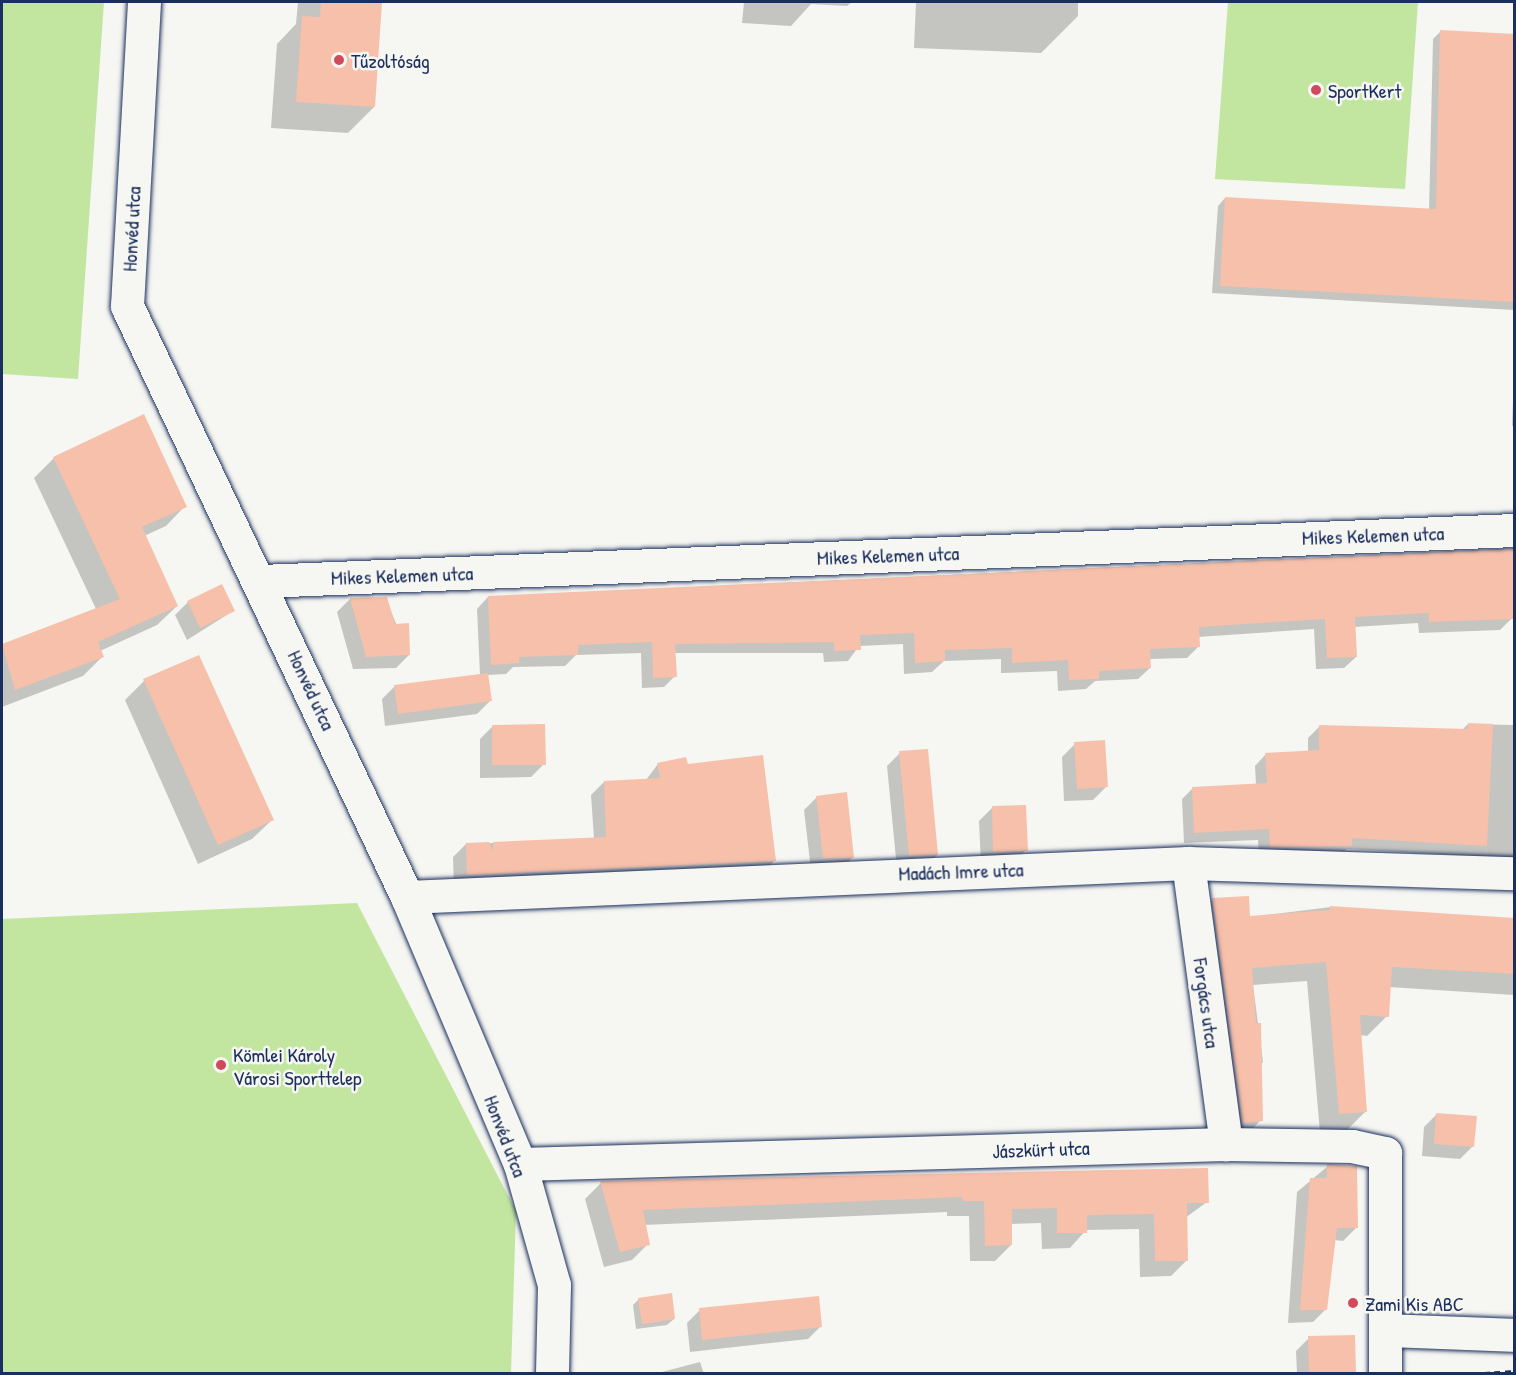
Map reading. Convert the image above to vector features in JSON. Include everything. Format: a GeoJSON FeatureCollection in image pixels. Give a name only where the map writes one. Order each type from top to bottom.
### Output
{"type":"FeatureCollection","features":[{"type":"Feature","properties":{"kind":"street","name":"Honvéd utca"},"geometry":{"type":"LineString","coordinates":[[144,2],[127,306],[261,581],[407,897],[520,1164],[554,1285],[552,1374]]}},
{"type":"Feature","properties":{"kind":"street","name":"Mikes Kelemen utca"},"geometry":{"type":"LineString","coordinates":[[261,581],[1515,530]]}},
{"type":"Feature","properties":{"kind":"street","name":"Madách Imre utca"},"geometry":{"type":"LineString","coordinates":[[407,897],[1188,863],[1515,873]]}},
{"type":"Feature","properties":{"kind":"street","name":"Forgács utca"},"geometry":{"type":"LineString","coordinates":[[1188,863],[1226,1144]]}},
{"type":"Feature","properties":{"kind":"street","name":"Jászkürt utca"},"geometry":{"type":"LineString","coordinates":[[520,1164],[1226,1144],[1353,1146],[1385,1153],[1386,1330]]}},
{"type":"Feature","properties":{"kind":"street"},"geometry":{"type":"LineString","coordinates":[[1385,1374],[1386,1330],[1515,1335]]}},
{"type":"Feature","properties":{"kind":"path"},"geometry":{"type":"LineString","coordinates":[[1484,1374],[1515,1372]]}},
{"type":"Feature","properties":{"kind":"green space"},"geometry":{"type":"Polygon","coordinates":[[[2,2],[104,2],[78,379],[2,374],[2,2]]]}},
{"type":"Feature","properties":{"kind":"green space","name":"SportKert"},"geometry":{"type":"Polygon","coordinates":[[[1228,2],[1418,2],[1405,189],[1215,179],[1228,2]]]}},
{"type":"Feature","properties":{"kind":"green space","name":"Kömlei Károly Városi Sporttelep"},"geometry":{"type":"Polygon","coordinates":[[[357,903],[516,1211],[511,1373],[2,1373],[2,919],[357,903]]]}},
{"type":"Feature","properties":{"kind":"building","name":"Tűzoltóság"},"geometry":{"type":"Polygon","coordinates":[[[321,2],[382,2],[375,107],[296,102],[302,16],[320,17],[321,2]]]}},
{"type":"Feature","properties":{"kind":"building"},"geometry":{"type":"Polygon","coordinates":[[[1440,30],[1515,34],[1515,302],[1220,286],[1225,197],[1436,209],[1440,30]]]}},
{"type":"Feature","properties":{"kind":"building"},"geometry":{"type":"Polygon","coordinates":[[[144,414],[187,507],[142,527],[178,606],[98,642],[104,657],[15,690],[2,644],[120,599],[53,457],[144,414]]]}},
{"type":"Feature","properties":{"kind":"building"},"geometry":{"type":"Polygon","coordinates":[[[1515,549],[1513,619],[1429,622],[1429,613],[1355,617],[1357,657],[1327,658],[1325,619],[1199,627],[1200,647],[1150,649],[1151,668],[1099,671],[1099,679],[1069,680],[1068,660],[1012,663],[1012,648],[945,650],[945,661],[915,663],[914,633],[860,635],[861,650],[834,651],[834,642],[675,644],[677,677],[653,678],[652,642],[578,645],[578,655],[519,657],[519,663],[491,665],[488,596],[1515,549]]]}},
{"type":"Feature","properties":{"kind":"building"},"geometry":{"type":"Polygon","coordinates":[[[222,584],[235,611],[200,628],[187,601],[222,584]]]}},
{"type":"Feature","properties":{"kind":"building"},"geometry":{"type":"Polygon","coordinates":[[[387,597],[395,624],[409,623],[410,655],[366,657],[350,598],[387,597]]]}},
{"type":"Feature","properties":{"kind":"building"},"geometry":{"type":"Polygon","coordinates":[[[199,655],[274,820],[218,845],[143,679],[199,655]]]}},
{"type":"Feature","properties":{"kind":"building"},"geometry":{"type":"Polygon","coordinates":[[[488,673],[492,701],[398,714],[394,685],[488,673]]]}},
{"type":"Feature","properties":{"kind":"building"},"geometry":{"type":"Polygon","coordinates":[[[1468,723],[1493,724],[1487,846],[1352,838],[1352,846],[1270,847],[1269,829],[1194,833],[1192,787],[1267,783],[1265,753],[1319,750],[1319,725],[1468,729],[1468,723]]]}},
{"type":"Feature","properties":{"kind":"building"},"geometry":{"type":"Polygon","coordinates":[[[545,724],[546,765],[492,765],[492,725],[545,724]]]}},
{"type":"Feature","properties":{"kind":"building"},"geometry":{"type":"Polygon","coordinates":[[[1105,740],[1108,787],[1077,789],[1074,742],[1105,740]]]}},
{"type":"Feature","properties":{"kind":"building"},"geometry":{"type":"Polygon","coordinates":[[[928,749],[938,855],[909,856],[899,751],[928,749]]]}},
{"type":"Feature","properties":{"kind":"building"},"geometry":{"type":"Polygon","coordinates":[[[763,755],[776,861],[467,875],[466,843],[489,842],[493,851],[493,842],[606,837],[604,781],[660,778],[657,763],[686,757],[688,764],[763,755]]]}},
{"type":"Feature","properties":{"kind":"building"},"geometry":{"type":"Polygon","coordinates":[[[847,792],[854,858],[823,858],[816,796],[847,792]]]}},
{"type":"Feature","properties":{"kind":"building"},"geometry":{"type":"Polygon","coordinates":[[[1026,805],[1028,851],[993,852],[992,806],[1026,805]]]}},
{"type":"Feature","properties":{"kind":"building"},"geometry":{"type":"Polygon","coordinates":[[[1249,896],[1250,916],[1330,910],[1330,906],[1515,918],[1515,974],[1392,967],[1389,1017],[1360,1015],[1367,1112],[1339,1114],[1326,962],[1252,968],[1256,1023],[1261,1023],[1263,1121],[1242,1123],[1212,898],[1249,896]]]}},
{"type":"Feature","properties":{"kind":"building"},"geometry":{"type":"Polygon","coordinates":[[[1436,1113],[1477,1116],[1474,1147],[1434,1144],[1436,1113]]]}},
{"type":"Feature","properties":{"kind":"building"},"geometry":{"type":"Polygon","coordinates":[[[1327,1164],[1357,1166],[1358,1228],[1337,1228],[1327,1310],[1300,1310],[1310,1178],[1327,1178],[1327,1164]]]}},
{"type":"Feature","properties":{"kind":"building"},"geometry":{"type":"Polygon","coordinates":[[[1208,1168],[1209,1203],[1187,1203],[1188,1261],[1155,1261],[1154,1214],[1087,1215],[1087,1233],[1057,1233],[1057,1208],[1012,1209],[1012,1245],[985,1246],[984,1201],[963,1201],[962,1197],[643,1210],[650,1245],[620,1252],[600,1181],[1208,1168]]]}},
{"type":"Feature","properties":{"kind":"building"},"geometry":{"type":"Polygon","coordinates":[[[672,1293],[675,1319],[642,1324],[638,1298],[672,1293]]]}},
{"type":"Feature","properties":{"kind":"building"},"geometry":{"type":"Polygon","coordinates":[[[819,1296],[822,1327],[702,1340],[699,1308],[819,1296]]]}},
{"type":"Feature","properties":{"kind":"building"},"geometry":{"type":"Polygon","coordinates":[[[1355,1335],[1356,1374],[1309,1374],[1308,1336],[1355,1335]]]}},
{"type":"Feature","properties":{"kind":"place","name":"Tűzoltóság"},"geometry":{"type":"Point","coordinates":[339,60]}},
{"type":"Feature","properties":{"kind":"place","name":"SportKert"},"geometry":{"type":"Point","coordinates":[1316,90]}},
{"type":"Feature","properties":{"kind":"place","name":"Kömlei Károly Városi Sporttelep"},"geometry":{"type":"Point","coordinates":[221,1065]}},
{"type":"Feature","properties":{"kind":"place","name":"Zami Kis ABC"},"geometry":{"type":"Point","coordinates":[1353,1303]}}]}
